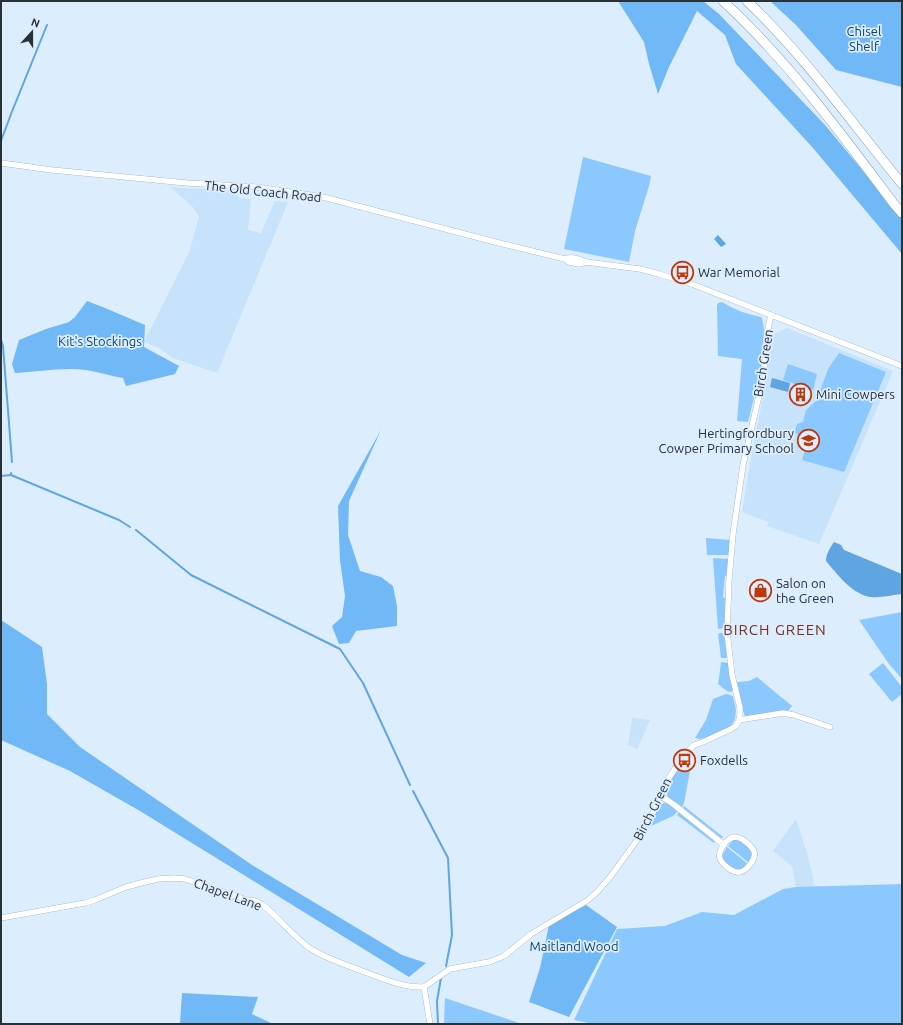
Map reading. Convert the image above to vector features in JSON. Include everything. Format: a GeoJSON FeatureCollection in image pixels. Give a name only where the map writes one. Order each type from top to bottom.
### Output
{"type":"FeatureCollection","features":[{"type":"Feature","properties":{"kind":"highway"},"geometry":{"type":"LineString","coordinates":[[723,1],[741,17],[796,77],[902,213]]}},
{"type":"Feature","properties":{"kind":"highway"},"geometry":{"type":"LineString","coordinates":[[747,1],[766,19],[792,48],[902,184]]}},
{"type":"Feature","properties":{"kind":"street","name":"The Old Coach Road"},"geometry":{"type":"LineString","coordinates":[[1,163],[52,170],[187,183],[256,187],[323,197],[565,259],[580,259],[586,262],[640,269],[666,275],[902,366]]}},
{"type":"Feature","properties":{"kind":"street","name":"Birch Green"},"geometry":{"type":"LineString","coordinates":[[424,988],[450,969],[489,962],[504,956],[531,934],[583,904],[598,892],[640,836],[652,815],[665,784],[683,756],[694,745],[736,726],[739,720],[740,708],[732,675],[727,632],[729,579],[733,534],[743,465],[764,374],[767,333],[771,315]]}},
{"type":"Feature","properties":{"kind":"street"},"geometry":{"type":"LineString","coordinates":[[739,720],[783,713],[794,715],[830,727]]}},
{"type":"Feature","properties":{"kind":"street"},"geometry":{"type":"LineString","coordinates":[[659,796],[673,804],[724,844]]}},
{"type":"Feature","properties":{"kind":"street"},"geometry":{"type":"LineString","coordinates":[[740,837],[753,847],[755,853],[754,859],[747,869],[736,872],[724,865],[720,859],[720,852],[724,844],[731,838],[740,837]]}},
{"type":"Feature","properties":{"kind":"street","name":"Chapel Lane"},"geometry":{"type":"LineString","coordinates":[[1,918],[95,900],[126,887],[158,879],[185,879],[263,905],[308,947],[321,954],[410,987],[424,988]]}},
{"type":"Feature","properties":{"kind":"street"},"geometry":{"type":"LineString","coordinates":[[424,988],[430,1024]]}},
{"type":"Feature","properties":{"kind":"shaded area"},"geometry":{"type":"Polygon","coordinates":[[[583,157],[651,176],[635,231],[629,262],[564,249],[583,157]]]}},
{"type":"Feature","properties":{"kind":"shaded area"},"geometry":{"type":"Polygon","coordinates":[[[170,187],[233,191],[239,198],[251,199],[248,230],[261,233],[275,201],[288,202],[217,373],[173,358],[159,348],[144,342],[189,252],[199,217],[192,206],[170,187]]]}},
{"type":"Feature","properties":{"kind":"shaded area"},"geometry":{"type":"Polygon","coordinates":[[[718,235],[726,244],[721,247],[714,239],[718,235]]]}},
{"type":"Feature","properties":{"kind":"shaded area"},"geometry":{"type":"Polygon","coordinates":[[[722,302],[750,315],[762,318],[764,329],[761,370],[748,422],[737,421],[742,359],[718,356],[717,306],[718,303],[722,302]]]}},
{"type":"Feature","properties":{"kind":"shaded area","name":"Hertingfordbury Cowper Primary School"},"geometry":{"type":"Polygon","coordinates":[[[787,328],[893,371],[819,544],[767,526],[768,522],[742,512],[772,340],[775,334],[787,328]]]}},
{"type":"Feature","properties":{"kind":"shaded area"},"geometry":{"type":"Polygon","coordinates":[[[839,353],[886,372],[844,472],[802,460],[807,444],[804,441],[804,436],[794,433],[797,424],[803,422],[806,410],[817,400],[828,369],[839,353]]]}},
{"type":"Feature","properties":{"kind":"shaded area"},"geometry":{"type":"Polygon","coordinates":[[[788,364],[817,374],[813,390],[783,380],[788,364]]]}},
{"type":"Feature","properties":{"kind":"shaded area"},"geometry":{"type":"Polygon","coordinates":[[[772,378],[790,383],[788,392],[770,387],[772,378]]]}},
{"type":"Feature","properties":{"kind":"shaded area"},"geometry":{"type":"Polygon","coordinates":[[[706,538],[730,540],[729,555],[707,555],[706,538]]]}},
{"type":"Feature","properties":{"kind":"shaded area"},"geometry":{"type":"Polygon","coordinates":[[[834,542],[841,545],[844,550],[902,574],[902,594],[871,597],[852,588],[840,578],[826,561],[827,553],[834,542]]]}},
{"type":"Feature","properties":{"kind":"shaded area"},"geometry":{"type":"Polygon","coordinates":[[[713,558],[729,559],[727,575],[725,576],[723,597],[726,599],[724,628],[718,629],[713,558]]]}},
{"type":"Feature","properties":{"kind":"shaded area"},"geometry":{"type":"Polygon","coordinates":[[[902,612],[902,679],[889,664],[859,620],[902,612]]]}},
{"type":"Feature","properties":{"kind":"shaded area"},"geometry":{"type":"Polygon","coordinates":[[[724,633],[727,658],[721,658],[718,634],[724,633]]]}},
{"type":"Feature","properties":{"kind":"shaded area"},"geometry":{"type":"Polygon","coordinates":[[[721,662],[728,663],[733,691],[730,692],[725,690],[718,684],[721,662]]]}},
{"type":"Feature","properties":{"kind":"shaded area"},"geometry":{"type":"Polygon","coordinates":[[[883,663],[902,687],[902,694],[892,702],[869,674],[883,663]]]}},
{"type":"Feature","properties":{"kind":"shaded area"},"geometry":{"type":"Polygon","coordinates":[[[757,677],[792,706],[788,711],[749,718],[745,716],[737,682],[749,681],[757,677]]]}},
{"type":"Feature","properties":{"kind":"shaded area"},"geometry":{"type":"Polygon","coordinates":[[[726,694],[733,696],[736,710],[733,723],[728,728],[705,738],[695,738],[706,720],[713,699],[726,694]]]}},
{"type":"Feature","properties":{"kind":"shaded area"},"geometry":{"type":"Polygon","coordinates":[[[632,718],[650,720],[637,749],[628,745],[632,718]]]}},
{"type":"Feature","properties":{"kind":"shaded area"},"geometry":{"type":"Polygon","coordinates":[[[685,760],[690,771],[682,807],[668,797],[666,792],[667,785],[685,760]]]}},
{"type":"Feature","properties":{"kind":"shaded area"},"geometry":{"type":"Polygon","coordinates":[[[665,803],[669,804],[678,811],[673,816],[651,826],[658,808],[660,805],[665,803]]]}},
{"type":"Feature","properties":{"kind":"shaded area"},"geometry":{"type":"Polygon","coordinates":[[[684,806],[723,837],[721,838],[683,808],[684,806]]]}},
{"type":"Feature","properties":{"kind":"shaded area"},"geometry":{"type":"Polygon","coordinates":[[[679,812],[715,841],[714,843],[677,815],[679,812]]]}},
{"type":"Feature","properties":{"kind":"shaded area"},"geometry":{"type":"Polygon","coordinates":[[[796,819],[812,872],[814,887],[796,887],[792,866],[773,851],[796,819]]]}},
{"type":"Feature","properties":{"kind":"shaded area"},"geometry":{"type":"Polygon","coordinates":[[[733,840],[742,842],[749,849],[752,855],[749,863],[728,846],[733,840]]]}},
{"type":"Feature","properties":{"kind":"shaded area"},"geometry":{"type":"Polygon","coordinates":[[[727,847],[748,864],[739,870],[736,870],[728,865],[722,855],[727,847]]]}},
{"type":"Feature","properties":{"kind":"shaded area"},"geometry":{"type":"Polygon","coordinates":[[[902,884],[902,1024],[594,1024],[574,1020],[617,929],[665,926],[702,912],[734,915],[783,889],[796,887],[902,884]]]}},
{"type":"Feature","properties":{"kind":"shaded area"},"geometry":{"type":"Polygon","coordinates":[[[445,998],[522,1024],[444,1024],[445,998]]]}},
{"type":"Feature","properties":{"kind":"green space"},"geometry":{"type":"Polygon","coordinates":[[[618,1],[703,1],[719,14],[825,125],[902,218],[902,254],[813,148],[736,64],[725,35],[697,11],[669,67],[658,94],[644,42],[618,1]]]}},
{"type":"Feature","properties":{"kind":"green space","name":"Chisel Shelf"},"geometry":{"type":"Polygon","coordinates":[[[770,1],[902,1],[902,87],[836,70],[796,25],[770,1]]]}},
{"type":"Feature","properties":{"kind":"green space","name":"Kit's Stockings"},"geometry":{"type":"Polygon","coordinates":[[[87,301],[145,325],[144,347],[179,366],[175,374],[126,386],[123,378],[78,369],[15,373],[12,364],[19,340],[46,329],[69,322],[75,317],[87,301]]]}},
{"type":"Feature","properties":{"kind":"green space"},"geometry":{"type":"Polygon","coordinates":[[[381,430],[349,501],[348,535],[360,571],[381,577],[393,586],[397,606],[397,626],[356,631],[349,643],[339,644],[332,626],[342,617],[345,596],[340,560],[338,506],[381,430]]]}},
{"type":"Feature","properties":{"kind":"green space"},"geometry":{"type":"Polygon","coordinates":[[[1,620],[42,647],[47,684],[47,714],[80,747],[252,865],[402,955],[426,963],[409,977],[140,811],[70,771],[1,740],[1,620]]]}},
{"type":"Feature","properties":{"kind":"green space","name":"Maitland Wood"},"geometry":{"type":"Polygon","coordinates":[[[586,905],[617,927],[569,1017],[529,1002],[540,968],[549,925],[586,905]]]}},
{"type":"Feature","properties":{"kind":"green space"},"geometry":{"type":"Polygon","coordinates":[[[182,993],[258,997],[252,1014],[273,1024],[180,1024],[182,993]]]}},
{"type":"Feature","properties":{"kind":"waterway"},"geometry":{"type":"LineString","coordinates":[[1,141],[47,25]]}},
{"type":"Feature","properties":{"kind":"waterway"},"geometry":{"type":"LineString","coordinates":[[1,340],[3,346],[12,462]]}},
{"type":"Feature","properties":{"kind":"waterway"},"geometry":{"type":"LineString","coordinates":[[11,473],[11,475],[119,520],[130,527]]}},
{"type":"Feature","properties":{"kind":"waterway"},"geometry":{"type":"LineString","coordinates":[[1,476],[11,475]]}},
{"type":"Feature","properties":{"kind":"waterway"},"geometry":{"type":"LineString","coordinates":[[136,530],[191,575],[340,649],[363,683],[410,785]]}},
{"type":"Feature","properties":{"kind":"waterway"},"geometry":{"type":"LineString","coordinates":[[413,791],[448,858],[452,935],[446,966]]}},
{"type":"Feature","properties":{"kind":"waterway"},"geometry":{"type":"LineString","coordinates":[[438,1024],[437,1001],[441,978]]}},
{"type":"Feature","properties":{"kind":"place","name":"War Memorial"},"geometry":{"type":"Point","coordinates":[683,272]}},
{"type":"Feature","properties":{"kind":"place","name":"Mini Cowpers"},"geometry":{"type":"Point","coordinates":[801,394]}},
{"type":"Feature","properties":{"kind":"place","name":"Hertingfordbury Cowper Primary School"},"geometry":{"type":"Point","coordinates":[809,440]}},
{"type":"Feature","properties":{"kind":"place","name":"Salon on the Green"},"geometry":{"type":"Point","coordinates":[760,590]}},
{"type":"Feature","properties":{"kind":"place","name":"Foxdells"},"geometry":{"type":"Point","coordinates":[684,760]}},
{"type":"Feature","properties":{"kind":"district","name":"BIRCH GREEN"},"geometry":{"type":"Point","coordinates":[775,630]}}]}
